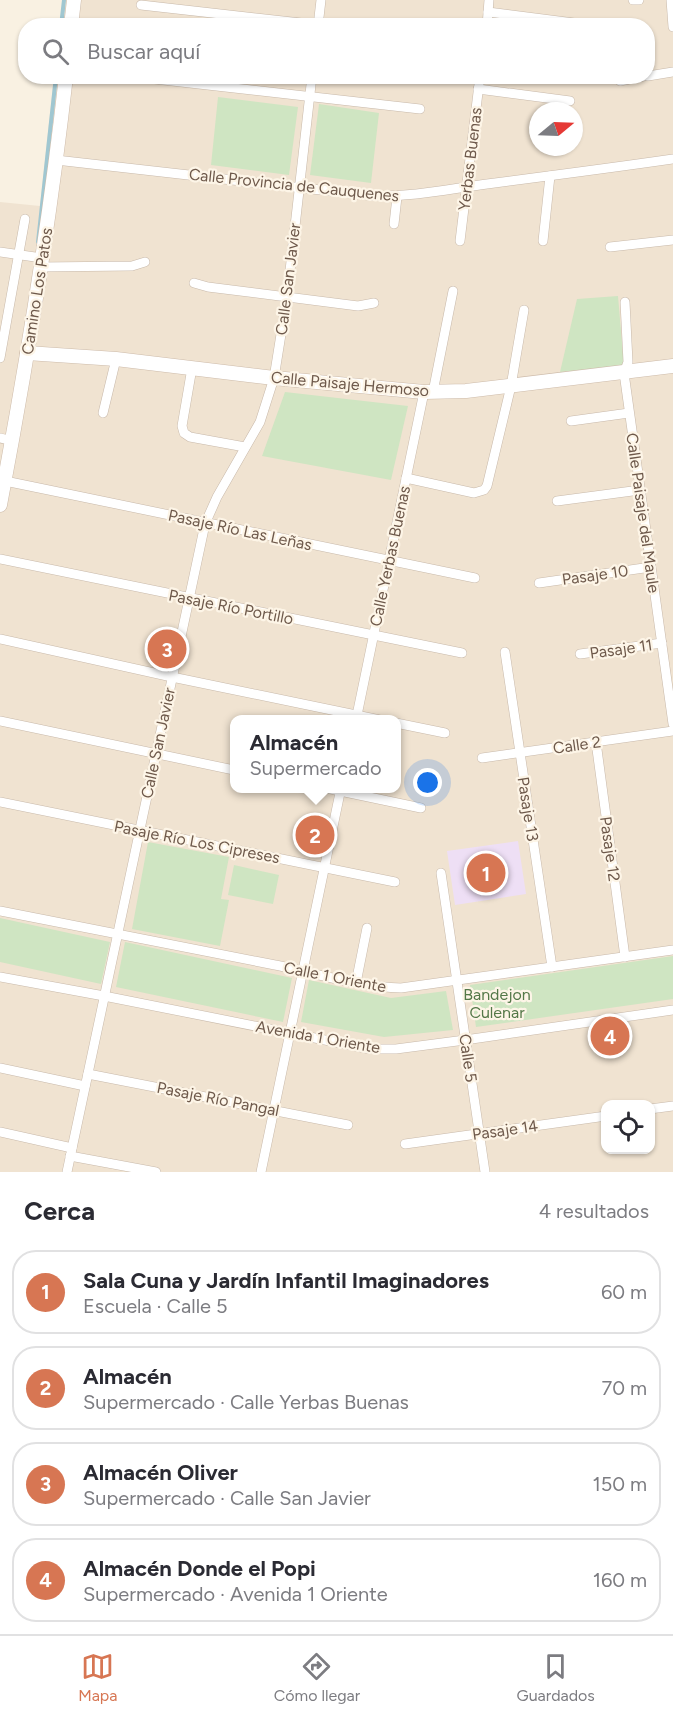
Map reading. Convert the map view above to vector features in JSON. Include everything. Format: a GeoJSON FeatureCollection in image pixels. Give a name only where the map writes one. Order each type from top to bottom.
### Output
{"type":"FeatureCollection","features":[{"type":"Feature","properties":{"kind":"street"},"geometry":{"type":"LineString","coordinates":[[72,18],[74,0]]}},
{"type":"Feature","properties":{"kind":"street"},"geometry":{"type":"LineString","coordinates":[[321,0],[321,18]]}},
{"type":"Feature","properties":{"kind":"street"},"geometry":{"type":"LineString","coordinates":[[488,18],[489,0]]}},
{"type":"Feature","properties":{"kind":"street"},"geometry":{"type":"LineString","coordinates":[[633,0],[639,0]]}},
{"type":"Feature","properties":{"kind":"street"},"geometry":{"type":"LineString","coordinates":[[670,0],[673,27]]}},
{"type":"Feature","properties":{"kind":"street"},"geometry":{"type":"LineString","coordinates":[[141,5],[258,18]]}},
{"type":"Feature","properties":{"kind":"street"},"geometry":{"type":"LineString","coordinates":[[488,12],[535,18]]}},
{"type":"Feature","properties":{"kind":"street"},"geometry":{"type":"LineString","coordinates":[[655,75],[673,72]]}},
{"type":"Feature","properties":{"kind":"street","name":"Camino Los Patos"},"geometry":{"type":"LineString","coordinates":[[0,505],[5,481],[6,440],[27,353],[65,84]]}},
{"type":"Feature","properties":{"kind":"street"},"geometry":{"type":"LineString","coordinates":[[194,84],[420,109]]}},
{"type":"Feature","properties":{"kind":"street","name":"Calle San Javier"},"geometry":{"type":"LineString","coordinates":[[67,1172],[205,524],[217,497],[260,422],[274,378],[287,297],[311,84]]}},
{"type":"Feature","properties":{"kind":"street","name":"Yerbas Buenas"},"geometry":{"type":"LineString","coordinates":[[460,241],[479,84]]}},
{"type":"Feature","properties":{"kind":"street"},"geometry":{"type":"LineString","coordinates":[[478,89],[570,101]]}},
{"type":"Feature","properties":{"kind":"street","name":"Calle Provincia de Cauquenes"},"geometry":{"type":"LineString","coordinates":[[56,160],[374,196],[397,196],[425,195],[466,187],[673,159]]}},
{"type":"Feature","properties":{"kind":"street"},"geometry":{"type":"LineString","coordinates":[[543,242],[550,176]]}},
{"type":"Feature","properties":{"kind":"street"},"geometry":{"type":"LineString","coordinates":[[394,224],[397,196]]}},
{"type":"Feature","properties":{"kind":"street","name":"Camino Los Patos"},"geometry":{"type":"LineString","coordinates":[[0,358],[25,219]]}},
{"type":"Feature","properties":{"kind":"street"},"geometry":{"type":"LineString","coordinates":[[610,247],[673,240]]}},
{"type":"Feature","properties":{"kind":"street"},"geometry":{"type":"LineString","coordinates":[[0,252],[41,262],[132,266],[145,262]]}},
{"type":"Feature","properties":{"kind":"street"},"geometry":{"type":"LineString","coordinates":[[194,283],[208,287],[358,306],[374,303]]}},
{"type":"Feature","properties":{"kind":"street","name":"Calle Yerbas Buenas"},"geometry":{"type":"LineString","coordinates":[[356,715],[406,478],[453,291]]}},
{"type":"Feature","properties":{"kind":"street","name":"Calle Paisaje del Maule"},"geometry":{"type":"LineString","coordinates":[[625,302],[628,362],[624,373],[673,724]]}},
{"type":"Feature","properties":{"kind":"street"},"geometry":{"type":"LineString","coordinates":[[406,478],[474,493],[484,490],[490,481],[511,386],[524,310]]}},
{"type":"Feature","properties":{"kind":"street","name":"Calle Paisaje Hermoso"},"geometry":{"type":"LineString","coordinates":[[27,353],[116,359],[274,378],[428,392],[511,386],[673,366]]}},
{"type":"Feature","properties":{"kind":"street"},"geometry":{"type":"LineString","coordinates":[[103,413],[116,359]]}},
{"type":"Feature","properties":{"kind":"street"},"geometry":{"type":"LineString","coordinates":[[192,369],[182,426],[184,433],[190,437],[245,447]]}},
{"type":"Feature","properties":{"kind":"street"},"geometry":{"type":"LineString","coordinates":[[571,421],[629,413]]}},
{"type":"Feature","properties":{"kind":"street","name":"Pasaje Río Las Leñas"},"geometry":{"type":"LineString","coordinates":[[5,481],[475,578]]}},
{"type":"Feature","properties":{"kind":"street"},"geometry":{"type":"LineString","coordinates":[[557,501],[640,489]]}},
{"type":"Feature","properties":{"kind":"street","name":"Pasaje Río Portillo"},"geometry":{"type":"LineString","coordinates":[[0,559],[462,653]]}},
{"type":"Feature","properties":{"kind":"street","name":"Pasaje 10"},"geometry":{"type":"LineString","coordinates":[[539,583],[651,567]]}},
{"type":"Feature","properties":{"kind":"street"},"geometry":{"type":"LineString","coordinates":[[0,639],[347,715]]}},
{"type":"Feature","properties":{"kind":"street","name":"Pasaje 11"},"geometry":{"type":"LineString","coordinates":[[580,654],[662,643]]}},
{"type":"Feature","properties":{"kind":"street","name":"Pasaje 13"},"geometry":{"type":"LineString","coordinates":[[505,652],[552,967]]}},
{"type":"Feature","properties":{"kind":"street"},"geometry":{"type":"LineString","coordinates":[[0,721],[230,769]]}},
{"type":"Feature","properties":{"kind":"street"},"geometry":{"type":"LineString","coordinates":[[401,724],[445,733]]}},
{"type":"Feature","properties":{"kind":"street","name":"Calle 2"},"geometry":{"type":"LineString","coordinates":[[482,759],[673,731]]}},
{"type":"Feature","properties":{"kind":"street","name":"Pasaje 12"},"geometry":{"type":"LineString","coordinates":[[596,742],[625,957]]}},
{"type":"Feature","properties":{"kind":"street"},"geometry":{"type":"LineString","coordinates":[[261,1172],[340,793]]}},
{"type":"Feature","properties":{"kind":"street"},"geometry":{"type":"LineString","coordinates":[[354,793],[422,808]]}},
{"type":"Feature","properties":{"kind":"street","name":"Pasaje Río Los Cipreses"},"geometry":{"type":"LineString","coordinates":[[0,802],[395,882]]}},
{"type":"Feature","properties":{"kind":"street","name":"Calle 5"},"geometry":{"type":"LineString","coordinates":[[441,873],[485,1172]]}},
{"type":"Feature","properties":{"kind":"street","name":"Calle 1 Oriente"},"geometry":{"type":"LineString","coordinates":[[0,911],[303,970],[356,983],[401,988],[673,950]]}},
{"type":"Feature","properties":{"kind":"street"},"geometry":{"type":"LineString","coordinates":[[356,983],[367,927]]}},
{"type":"Feature","properties":{"kind":"street","name":"Avenida 1 Oriente"},"geometry":{"type":"LineString","coordinates":[[0,977],[384,1050],[673,1010]]}},
{"type":"Feature","properties":{"kind":"street"},"geometry":{"type":"LineString","coordinates":[[0,1068],[85,1086]]}},
{"type":"Feature","properties":{"kind":"street","name":"Pasaje Río Pangal"},"geometry":{"type":"LineString","coordinates":[[88,1074],[348,1125]]}},
{"type":"Feature","properties":{"kind":"street"},"geometry":{"type":"LineString","coordinates":[[655,1108],[673,1106]]}},
{"type":"Feature","properties":{"kind":"street","name":"Pasaje 14"},"geometry":{"type":"LineString","coordinates":[[405,1144],[601,1117]]}},
{"type":"Feature","properties":{"kind":"street"},"geometry":{"type":"LineString","coordinates":[[0,1132],[156,1172]]}},
{"type":"Feature","properties":{"kind":"shaded area"},"geometry":{"type":"Polygon","coordinates":[[[63,0],[673,0],[673,1172],[0,1172],[0,202],[40,206],[53,84],[655,84],[655,18],[61,18],[63,0]]]}},
{"type":"Feature","properties":{"kind":"shaded area"},"geometry":{"type":"Polygon","coordinates":[[[518,841],[526,894],[455,905],[447,851],[518,841]]]}},
{"type":"Feature","properties":{"kind":"green space"},"geometry":{"type":"Polygon","coordinates":[[[218,97],[298,107],[289,175],[211,165],[218,97]]]}},
{"type":"Feature","properties":{"kind":"green space"},"geometry":{"type":"Polygon","coordinates":[[[319,104],[379,113],[371,183],[310,175],[319,104]]]}},
{"type":"Feature","properties":{"kind":"green space"},"geometry":{"type":"Polygon","coordinates":[[[618,296],[624,366],[560,372],[577,299],[618,296]]]}},
{"type":"Feature","properties":{"kind":"green space"},"geometry":{"type":"Polygon","coordinates":[[[285,392],[408,406],[391,480],[262,456],[285,392]]]}},
{"type":"Feature","properties":{"kind":"green space"},"geometry":{"type":"Polygon","coordinates":[[[148,842],[229,857],[221,899],[229,900],[220,946],[132,929],[148,842]]]}},
{"type":"Feature","properties":{"kind":"green space"},"geometry":{"type":"Polygon","coordinates":[[[234,865],[279,875],[273,904],[228,895],[234,865]]]}},
{"type":"Feature","properties":{"kind":"green space"},"geometry":{"type":"Polygon","coordinates":[[[0,918],[110,942],[101,984],[0,962],[0,918]]]}},
{"type":"Feature","properties":{"kind":"green space"},"geometry":{"type":"Polygon","coordinates":[[[125,942],[292,978],[283,1022],[116,987],[125,942]]]}},
{"type":"Feature","properties":{"kind":"green space","name":"Bandejon Culenar"},"geometry":{"type":"Polygon","coordinates":[[[673,956],[673,999],[476,1027],[470,985],[673,956]]]}},
{"type":"Feature","properties":{"kind":"green space"},"geometry":{"type":"Polygon","coordinates":[[[309,980],[391,998],[446,991],[453,1030],[384,1037],[301,1022],[309,980]]]}},
{"type":"Feature","properties":{"kind":"waterway"},"geometry":{"type":"LineString","coordinates":[[62,18],[64,0]]}},
{"type":"Feature","properties":{"kind":"waterway"},"geometry":{"type":"LineString","coordinates":[[38,242],[55,84]]}},
{"type":"Feature","properties":{"kind":"place","name":"Almacén Oliver"},"geometry":{"type":"Point","coordinates":[167,649]}},
{"type":"Feature","properties":{"kind":"place","name":"Almacén"},"geometry":{"type":"Point","coordinates":[315,835]}},
{"type":"Feature","properties":{"kind":"place","name":"Sala Cuna y Jardín Infantil Imaginadores"},"geometry":{"type":"Point","coordinates":[486,873]}},
{"type":"Feature","properties":{"kind":"place","name":"Almacén Donde el Popi"},"geometry":{"type":"Point","coordinates":[610,1036]}}]}
